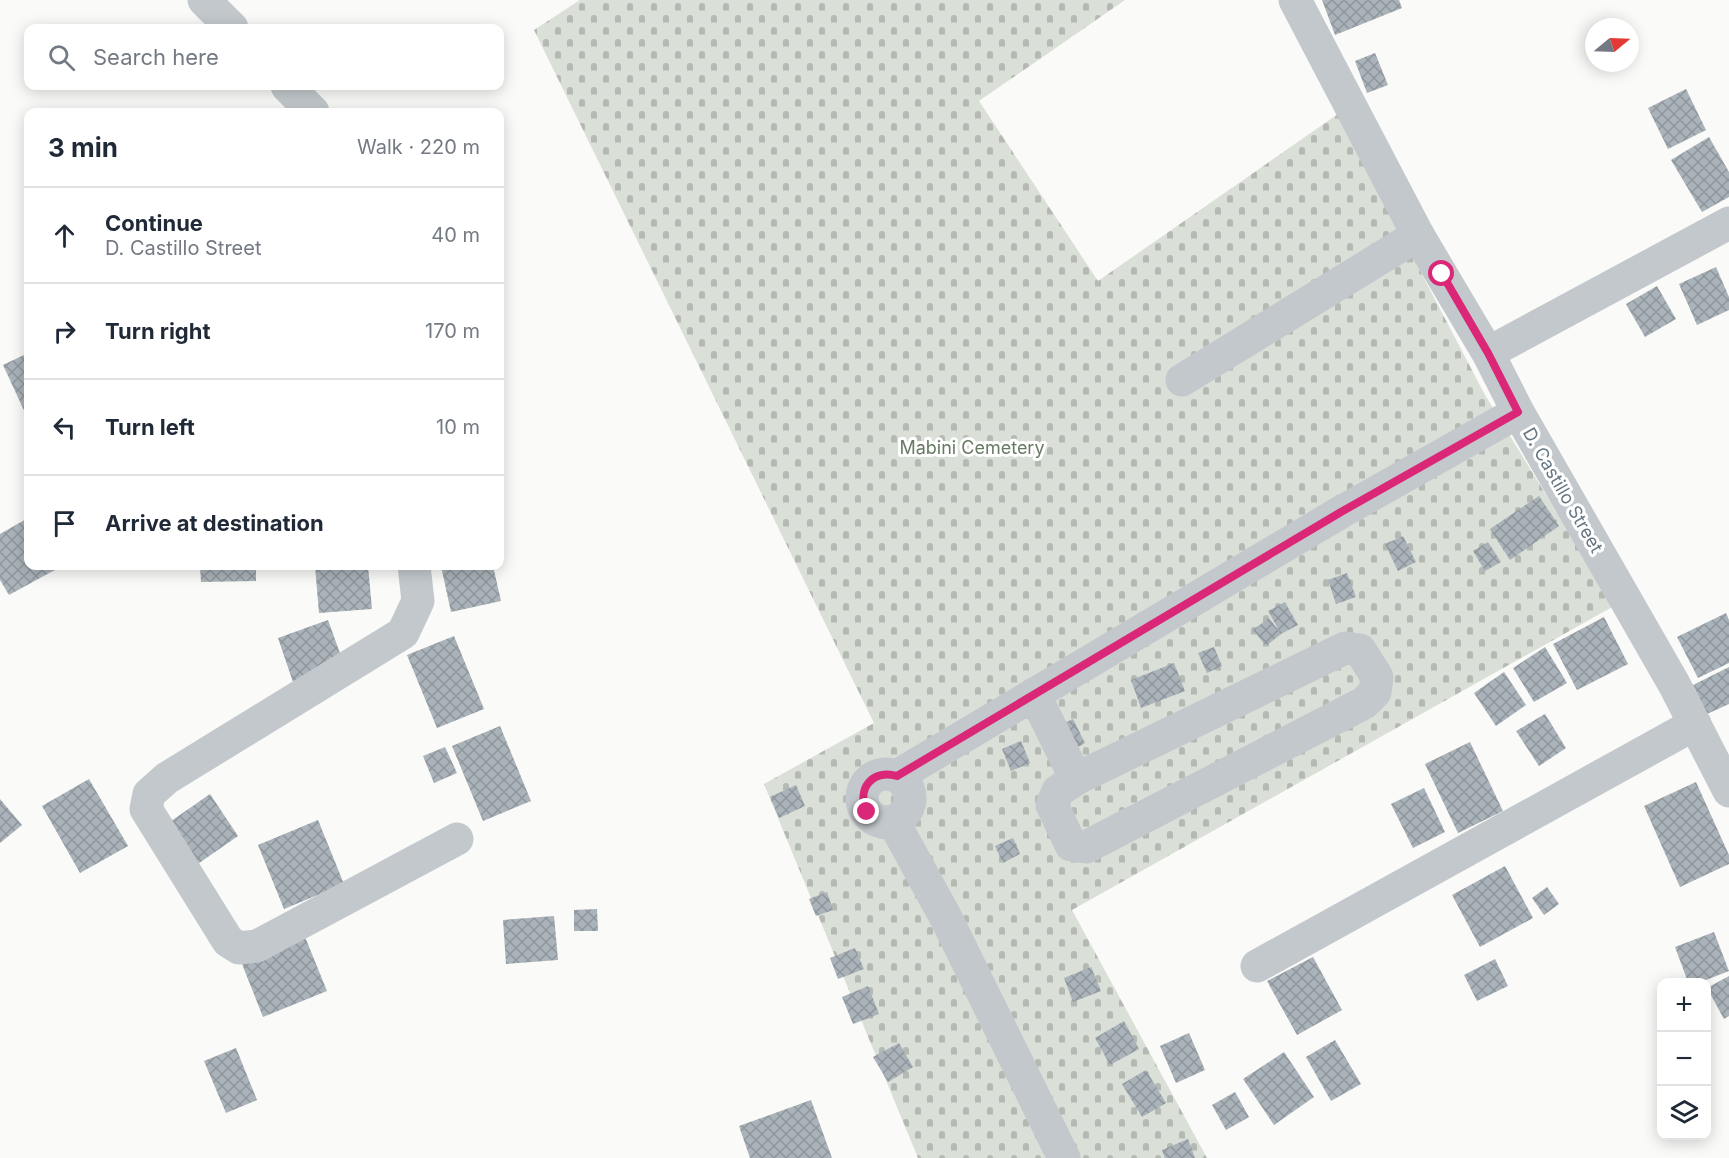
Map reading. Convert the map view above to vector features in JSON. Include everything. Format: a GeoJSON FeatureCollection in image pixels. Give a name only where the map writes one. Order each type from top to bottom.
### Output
{"type":"FeatureCollection","features":[{"type":"Feature","properties":{"kind":"street"},"geometry":{"type":"LineString","coordinates":[[204,0],[228,24]]}},
{"type":"Feature","properties":{"kind":"street","name":"D. Castillo Street"},"geometry":{"type":"LineString","coordinates":[[1295,0],[1418,235],[1488,353],[1518,412],[1674,684],[1729,791]]}},
{"type":"Feature","properties":{"kind":"street"},"geometry":{"type":"LineString","coordinates":[[291,90],[309,108]]}},
{"type":"Feature","properties":{"kind":"street"},"geometry":{"type":"LineString","coordinates":[[1488,353],[1729,223]]}},
{"type":"Feature","properties":{"kind":"street"},"geometry":{"type":"LineString","coordinates":[[1182,380],[1418,235]]}},
{"type":"Feature","properties":{"kind":"street"},"geometry":{"type":"LineString","coordinates":[[1064,1158],[946,918],[893,821],[873,818],[867,812],[862,796],[868,782],[883,773],[897,776],[1341,512],[1518,412]]}},
{"type":"Feature","properties":{"kind":"street"},"geometry":{"type":"LineString","coordinates":[[414,570],[418,600],[403,633],[167,778],[149,794],[146,809],[228,941],[239,948],[256,946],[457,839]]}},
{"type":"Feature","properties":{"kind":"street"},"geometry":{"type":"LineString","coordinates":[[1345,648],[1360,650],[1377,677],[1375,692],[1364,703],[1086,847],[1071,845],[1052,805],[1058,791],[1076,779],[1345,648]]}},
{"type":"Feature","properties":{"kind":"street"},"geometry":{"type":"LineString","coordinates":[[1034,694],[1076,779]]}},
{"type":"Feature","properties":{"kind":"street"},"geometry":{"type":"LineString","coordinates":[[1257,966],[1695,724]]}},
{"type":"Feature","properties":{"kind":"green space","name":"Mabini Cemetery"},"geometry":{"type":"Polygon","coordinates":[[[580,0],[1125,0],[979,101],[1098,281],[1338,114],[1485,395],[1614,606],[1072,910],[1207,1158],[918,1158],[764,784],[874,723],[534,30],[580,0]]]}},
{"type":"Feature","properties":{"kind":"building"},"geometry":{"type":"Polygon","coordinates":[[[1322,0],[1399,0],[1402,8],[1335,35],[1322,0]]]}},
{"type":"Feature","properties":{"kind":"building"},"geometry":{"type":"Polygon","coordinates":[[[1375,53],[1388,85],[1367,93],[1355,61],[1375,53]]]}},
{"type":"Feature","properties":{"kind":"building"},"geometry":{"type":"Polygon","coordinates":[[[1686,89],[1706,130],[1668,149],[1648,108],[1686,89]]]}},
{"type":"Feature","properties":{"kind":"building"},"geometry":{"type":"Polygon","coordinates":[[[1709,137],[1729,172],[1729,197],[1702,212],[1671,160],[1709,137]]]}},
{"type":"Feature","properties":{"kind":"building"},"geometry":{"type":"Polygon","coordinates":[[[1716,267],[1729,297],[1729,310],[1697,325],[1679,284],[1716,267]]]}},
{"type":"Feature","properties":{"kind":"building"},"geometry":{"type":"Polygon","coordinates":[[[1657,286],[1676,319],[1645,337],[1626,304],[1657,286]]]}},
{"type":"Feature","properties":{"kind":"building"},"geometry":{"type":"Polygon","coordinates":[[[24,355],[24,410],[3,365],[24,355]]]}},
{"type":"Feature","properties":{"kind":"building"},"geometry":{"type":"Polygon","coordinates":[[[1539,496],[1559,526],[1510,560],[1490,529],[1539,496]]]}},
{"type":"Feature","properties":{"kind":"building"},"geometry":{"type":"Polygon","coordinates":[[[24,520],[24,570],[55,570],[9,595],[0,580],[0,534],[24,520]]]}},
{"type":"Feature","properties":{"kind":"building"},"geometry":{"type":"Polygon","coordinates":[[[1403,536],[1416,562],[1398,571],[1385,544],[1403,536]]]}},
{"type":"Feature","properties":{"kind":"building"},"geometry":{"type":"Polygon","coordinates":[[[1488,542],[1501,562],[1485,571],[1473,551],[1488,542]]]}},
{"type":"Feature","properties":{"kind":"building"},"geometry":{"type":"Polygon","coordinates":[[[200,570],[256,570],[256,581],[201,582],[200,570]]]}},
{"type":"Feature","properties":{"kind":"building"},"geometry":{"type":"Polygon","coordinates":[[[315,570],[368,570],[372,609],[319,613],[315,570]]]}},
{"type":"Feature","properties":{"kind":"building"},"geometry":{"type":"Polygon","coordinates":[[[442,570],[494,570],[501,601],[451,612],[442,570]]]}},
{"type":"Feature","properties":{"kind":"building"},"geometry":{"type":"Polygon","coordinates":[[[1347,573],[1356,597],[1336,604],[1328,580],[1347,573]]]}},
{"type":"Feature","properties":{"kind":"building"},"geometry":{"type":"Polygon","coordinates":[[[1285,602],[1298,625],[1281,634],[1268,611],[1285,602]]]}},
{"type":"Feature","properties":{"kind":"building"},"geometry":{"type":"Polygon","coordinates":[[[1726,613],[1729,620],[1729,663],[1698,678],[1677,637],[1726,613]]]}},
{"type":"Feature","properties":{"kind":"building"},"geometry":{"type":"Polygon","coordinates":[[[1604,617],[1628,664],[1577,690],[1553,644],[1604,617]]]}},
{"type":"Feature","properties":{"kind":"building"},"geometry":{"type":"Polygon","coordinates":[[[1269,618],[1281,634],[1266,646],[1253,630],[1269,618]]]}},
{"type":"Feature","properties":{"kind":"building"},"geometry":{"type":"Polygon","coordinates":[[[328,620],[345,667],[294,685],[278,638],[328,620]]]}},
{"type":"Feature","properties":{"kind":"building"},"geometry":{"type":"Polygon","coordinates":[[[454,636],[484,709],[437,728],[407,655],[454,636]]]}},
{"type":"Feature","properties":{"kind":"building"},"geometry":{"type":"Polygon","coordinates":[[[1214,647],[1222,666],[1207,673],[1198,653],[1214,647]]]}},
{"type":"Feature","properties":{"kind":"building"},"geometry":{"type":"Polygon","coordinates":[[[1545,647],[1567,683],[1534,702],[1513,668],[1545,647]]]}},
{"type":"Feature","properties":{"kind":"building"},"geometry":{"type":"Polygon","coordinates":[[[1174,663],[1185,691],[1141,708],[1131,680],[1174,663]]]}},
{"type":"Feature","properties":{"kind":"building"},"geometry":{"type":"Polygon","coordinates":[[[1729,667],[1729,704],[1707,714],[1693,685],[1729,667]]]}},
{"type":"Feature","properties":{"kind":"building"},"geometry":{"type":"Polygon","coordinates":[[[1504,672],[1526,705],[1496,726],[1474,693],[1504,672]]]}},
{"type":"Feature","properties":{"kind":"building"},"geometry":{"type":"Polygon","coordinates":[[[1545,714],[1566,748],[1539,766],[1516,731],[1545,714]]]}},
{"type":"Feature","properties":{"kind":"building"},"geometry":{"type":"Polygon","coordinates":[[[1073,719],[1085,743],[1073,750],[1060,725],[1073,719]]]}},
{"type":"Feature","properties":{"kind":"building"},"geometry":{"type":"Polygon","coordinates":[[[500,726],[531,801],[483,821],[452,746],[500,726]]]}},
{"type":"Feature","properties":{"kind":"building"},"geometry":{"type":"Polygon","coordinates":[[[1021,741],[1030,763],[1011,771],[1002,749],[1021,741]]]}},
{"type":"Feature","properties":{"kind":"building"},"geometry":{"type":"Polygon","coordinates":[[[1470,742],[1503,811],[1458,833],[1425,764],[1470,742]]]}},
{"type":"Feature","properties":{"kind":"building"},"geometry":{"type":"Polygon","coordinates":[[[445,747],[457,773],[434,783],[423,756],[445,747]]]}},
{"type":"Feature","properties":{"kind":"building"},"geometry":{"type":"Polygon","coordinates":[[[89,779],[128,846],[80,873],[42,806],[89,779]]]}},
{"type":"Feature","properties":{"kind":"building"},"geometry":{"type":"Polygon","coordinates":[[[1696,782],[1729,855],[1729,864],[1680,887],[1644,806],[1696,782]]]}},
{"type":"Feature","properties":{"kind":"building"},"geometry":{"type":"Polygon","coordinates":[[[796,785],[805,806],[779,818],[770,797],[796,785]]]}},
{"type":"Feature","properties":{"kind":"building"},"geometry":{"type":"Polygon","coordinates":[[[1424,788],[1445,832],[1413,848],[1391,804],[1424,788]]]}},
{"type":"Feature","properties":{"kind":"building"},"geometry":{"type":"Polygon","coordinates":[[[210,794],[238,836],[192,868],[164,826],[210,794]]]}},
{"type":"Feature","properties":{"kind":"building"},"geometry":{"type":"Polygon","coordinates":[[[0,799],[22,825],[0,843],[0,799]]]}},
{"type":"Feature","properties":{"kind":"building"},"geometry":{"type":"Polygon","coordinates":[[[318,820],[344,884],[284,909],[258,845],[318,820]]]}},
{"type":"Feature","properties":{"kind":"building"},"geometry":{"type":"Polygon","coordinates":[[[1013,838],[1020,854],[1003,863],[995,846],[1013,838]]]}},
{"type":"Feature","properties":{"kind":"building"},"geometry":{"type":"Polygon","coordinates":[[[1505,866],[1533,918],[1480,947],[1452,895],[1505,866]]]}},
{"type":"Feature","properties":{"kind":"building"},"geometry":{"type":"Polygon","coordinates":[[[1547,887],[1559,904],[1544,915],[1532,898],[1547,887]]]}},
{"type":"Feature","properties":{"kind":"building"},"geometry":{"type":"Polygon","coordinates":[[[827,892],[833,910],[816,916],[809,899],[827,892]]]}},
{"type":"Feature","properties":{"kind":"building"},"geometry":{"type":"Polygon","coordinates":[[[597,909],[598,931],[574,931],[574,910],[597,909]]]}},
{"type":"Feature","properties":{"kind":"building"},"geometry":{"type":"Polygon","coordinates":[[[554,916],[558,960],[506,964],[503,920],[554,916]]]}},
{"type":"Feature","properties":{"kind":"building"},"geometry":{"type":"Polygon","coordinates":[[[303,932],[327,991],[263,1017],[240,959],[303,932]]]}},
{"type":"Feature","properties":{"kind":"building"},"geometry":{"type":"Polygon","coordinates":[[[1714,932],[1729,971],[1711,978],[1687,978],[1675,947],[1714,932]]]}},
{"type":"Feature","properties":{"kind":"building"},"geometry":{"type":"Polygon","coordinates":[[[855,948],[864,969],[838,979],[830,958],[855,948]]]}},
{"type":"Feature","properties":{"kind":"building"},"geometry":{"type":"Polygon","coordinates":[[[1313,957],[1342,1010],[1297,1035],[1267,981],[1313,957]]]}},
{"type":"Feature","properties":{"kind":"building"},"geometry":{"type":"Polygon","coordinates":[[[1495,959],[1508,986],[1477,1001],[1464,975],[1495,959]]]}},
{"type":"Feature","properties":{"kind":"building"},"geometry":{"type":"Polygon","coordinates":[[[1091,967],[1101,991],[1073,1002],[1064,978],[1091,967]]]}},
{"type":"Feature","properties":{"kind":"building"},"geometry":{"type":"Polygon","coordinates":[[[1729,976],[1729,1016],[1724,1019],[1711,995],[1711,986],[1729,976]]]}},
{"type":"Feature","properties":{"kind":"building"},"geometry":{"type":"Polygon","coordinates":[[[868,986],[879,1014],[853,1024],[842,997],[868,986]]]}},
{"type":"Feature","properties":{"kind":"building"},"geometry":{"type":"Polygon","coordinates":[[[1124,1021],[1139,1049],[1110,1065],[1095,1038],[1124,1021]]]}},
{"type":"Feature","properties":{"kind":"building"},"geometry":{"type":"Polygon","coordinates":[[[1189,1033],[1205,1070],[1176,1083],[1160,1046],[1189,1033]]]}},
{"type":"Feature","properties":{"kind":"building"},"geometry":{"type":"Polygon","coordinates":[[[1335,1040],[1361,1084],[1331,1101],[1306,1057],[1335,1040]]]}},
{"type":"Feature","properties":{"kind":"building"},"geometry":{"type":"Polygon","coordinates":[[[899,1043],[913,1067],[888,1082],[873,1057],[899,1043]]]}},
{"type":"Feature","properties":{"kind":"building"},"geometry":{"type":"Polygon","coordinates":[[[236,1048],[257,1100],[226,1113],[204,1061],[236,1048]]]}},
{"type":"Feature","properties":{"kind":"building"},"geometry":{"type":"Polygon","coordinates":[[[1284,1052],[1314,1097],[1274,1125],[1243,1079],[1284,1052]]]}},
{"type":"Feature","properties":{"kind":"building"},"geometry":{"type":"Polygon","coordinates":[[[1146,1070],[1166,1103],[1142,1117],[1122,1084],[1146,1070]]]}},
{"type":"Feature","properties":{"kind":"building"},"geometry":{"type":"Polygon","coordinates":[[[1235,1092],[1249,1117],[1226,1130],[1212,1105],[1235,1092]]]}},
{"type":"Feature","properties":{"kind":"building"},"geometry":{"type":"Polygon","coordinates":[[[811,1100],[832,1158],[750,1158],[739,1126],[811,1100]]]}},
{"type":"Feature","properties":{"kind":"building"},"geometry":{"type":"Polygon","coordinates":[[[1188,1139],[1195,1158],[1165,1158],[1162,1150],[1188,1139]]]}},
{"type":"Feature","properties":{"kind":"route"},"geometry":{"type":"LineString","coordinates":[[867,812],[862,796],[868,782],[875,776],[883,773],[897,776],[1341,512],[1518,412],[1488,353],[1442,274]]}}]}
